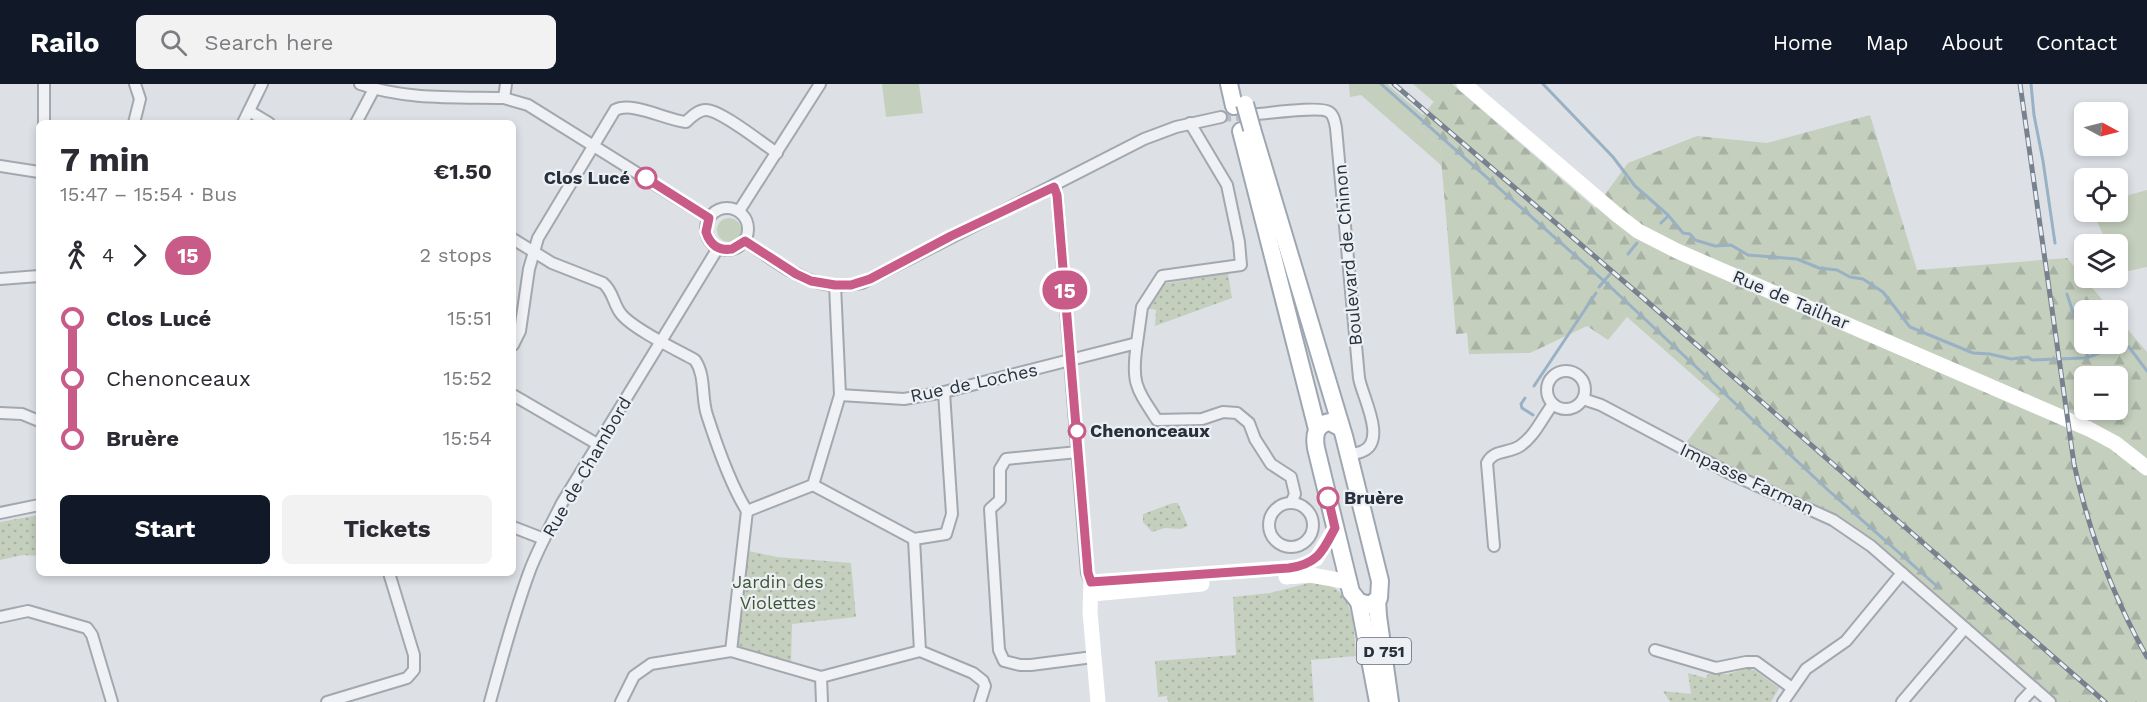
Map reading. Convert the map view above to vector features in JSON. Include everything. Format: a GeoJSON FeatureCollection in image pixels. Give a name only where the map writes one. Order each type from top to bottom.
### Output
{"type":"FeatureCollection","features":[{"type":"Feature","properties":{"kind":"main road"},"geometry":{"type":"LineString","coordinates":[[1229,84],[1246,117],[1349,455],[1380,580],[1381,592],[1377,600],[1370,605],[1359,602],[1352,592],[1335,528],[1316,448],[1317,429],[1246,117],[1239,84]]}},
{"type":"Feature","properties":{"kind":"main road"},"geometry":{"type":"LineString","coordinates":[[1317,429],[1323,423],[1330,422],[1341,428]]}},
{"type":"Feature","properties":{"kind":"main road","name":"D 751"},"geometry":{"type":"LineString","coordinates":[[1377,600],[1390,702]]}},
{"type":"Feature","properties":{"kind":"main road","name":"D 751"},"geometry":{"type":"LineString","coordinates":[[1359,602],[1378,702]]}},
{"type":"Feature","properties":{"kind":"street"},"geometry":{"type":"LineString","coordinates":[[44,84],[44,120]]}},
{"type":"Feature","properties":{"kind":"street"},"geometry":{"type":"LineString","coordinates":[[135,84],[140,99],[135,120]]}},
{"type":"Feature","properties":{"kind":"street"},"geometry":{"type":"LineString","coordinates":[[244,120],[262,84]]}},
{"type":"Feature","properties":{"kind":"street"},"geometry":{"type":"LineString","coordinates":[[360,84],[404,95],[504,98],[528,105],[709,218]]}},
{"type":"Feature","properties":{"kind":"street"},"geometry":{"type":"LineString","coordinates":[[504,98],[506,84]]}},
{"type":"Feature","properties":{"kind":"street"},"geometry":{"type":"LineString","coordinates":[[739,211],[820,84]]}},
{"type":"Feature","properties":{"kind":"street","name":"Rue de Tailhar"},"geometry":{"type":"LineString","coordinates":[[1467,85],[1638,231],[1677,251],[2089,429],[2115,443],[2147,468]]}},
{"type":"Feature","properties":{"kind":"street"},"geometry":{"type":"LineString","coordinates":[[358,120],[374,89]]}},
{"type":"Feature","properties":{"kind":"street"},"geometry":{"type":"LineString","coordinates":[[516,338],[522,323],[529,269],[538,238],[615,110],[622,106],[632,106],[643,112],[686,122],[703,110],[710,110],[777,153]]}},
{"type":"Feature","properties":{"kind":"street","name":"Boulevard de Chinon"},"geometry":{"type":"LineString","coordinates":[[1246,117],[1319,109],[1333,116],[1360,388],[1371,413],[1373,435],[1368,448],[1349,455]]}},
{"type":"Feature","properties":{"kind":"street"},"geometry":{"type":"LineString","coordinates":[[249,111],[264,120]]}},
{"type":"Feature","properties":{"kind":"street"},"geometry":{"type":"LineString","coordinates":[[745,241],[811,281],[851,285],[870,279],[1144,140],[1176,127],[1221,117]]}},
{"type":"Feature","properties":{"kind":"street"},"geometry":{"type":"LineString","coordinates":[[1190,123],[1227,185],[1239,242],[1241,264],[1162,276],[1142,307],[1134,360],[1136,389],[1157,420],[1202,419],[1223,412],[1237,413],[1249,423],[1255,439],[1271,464],[1291,477],[1295,494],[1291,503]]}},
{"type":"Feature","properties":{"kind":"street"},"geometry":{"type":"LineString","coordinates":[[0,166],[36,172]]}},
{"type":"Feature","properties":{"kind":"street"},"geometry":{"type":"LineString","coordinates":[[1054,187],[1057,195],[1091,588],[1089,603],[1098,702]]}},
{"type":"Feature","properties":{"kind":"street"},"geometry":{"type":"LineString","coordinates":[[729,208],[739,211],[747,224],[748,232],[745,241],[732,249],[718,248],[713,245],[706,232],[709,218],[721,209],[729,208]]}},
{"type":"Feature","properties":{"kind":"street"},"geometry":{"type":"LineString","coordinates":[[516,241],[552,263],[609,288],[617,308],[626,320],[695,360],[698,365],[706,414],[739,498],[747,511],[731,651]]}},
{"type":"Feature","properties":{"kind":"street","name":"Rue de Chambord"},"geometry":{"type":"LineString","coordinates":[[490,702],[516,610],[531,568],[562,503],[718,248]]}},
{"type":"Feature","properties":{"kind":"street"},"geometry":{"type":"LineString","coordinates":[[0,279],[36,276]]}},
{"type":"Feature","properties":{"kind":"street"},"geometry":{"type":"LineString","coordinates":[[813,485],[840,395],[835,285]]}},
{"type":"Feature","properties":{"kind":"street","name":"Rue de Loches"},"geometry":{"type":"LineString","coordinates":[[840,395],[904,399],[944,392],[1137,343]]}},
{"type":"Feature","properties":{"kind":"street"},"geometry":{"type":"LineString","coordinates":[[1566,370],[1578,375],[1582,380],[1585,393],[1583,399],[1575,407],[1569,409],[1553,404],[1547,393],[1547,386],[1553,375],[1566,370]]}},
{"type":"Feature","properties":{"kind":"street"},"geometry":{"type":"LineString","coordinates":[[747,511],[813,485],[914,539],[946,534],[952,514],[944,392]]}},
{"type":"Feature","properties":{"kind":"street"},"geometry":{"type":"LineString","coordinates":[[516,397],[599,445]]}},
{"type":"Feature","properties":{"kind":"street","name":"Impasse Farman"},"geometry":{"type":"LineString","coordinates":[[1583,399],[1601,405],[1729,473],[1833,520],[1871,546],[2050,702]]}},
{"type":"Feature","properties":{"kind":"street"},"geometry":{"type":"LineString","coordinates":[[1494,546],[1486,463],[1490,456],[1517,449],[1531,438],[1553,404]]}},
{"type":"Feature","properties":{"kind":"street"},"geometry":{"type":"LineString","coordinates":[[0,413],[22,414],[36,420]]}},
{"type":"Feature","properties":{"kind":"street"},"geometry":{"type":"LineString","coordinates":[[1078,452],[1006,459],[1000,469],[1000,500],[990,509],[999,650],[1004,661],[1020,665],[1093,657]]}},
{"type":"Feature","properties":{"kind":"street"},"geometry":{"type":"LineString","coordinates":[[1291,503],[1306,510],[1311,518],[1312,527],[1307,540],[1290,547],[1281,545],[1274,539],[1269,524],[1274,511],[1283,504],[1291,503]]}},
{"type":"Feature","properties":{"kind":"street"},"geometry":{"type":"LineString","coordinates":[[0,513],[36,506]]}},
{"type":"Feature","properties":{"kind":"street"},"geometry":{"type":"LineString","coordinates":[[516,527],[544,539]]}},
{"type":"Feature","properties":{"kind":"street"},"geometry":{"type":"LineString","coordinates":[[1091,588],[1220,567],[1289,568],[1311,562],[1321,553],[1335,528]]}},
{"type":"Feature","properties":{"kind":"street"},"geometry":{"type":"LineString","coordinates":[[914,539],[920,651]]}},
{"type":"Feature","properties":{"kind":"street"},"geometry":{"type":"LineString","coordinates":[[1784,702],[1806,669],[1846,641],[1902,573]]}},
{"type":"Feature","properties":{"kind":"street"},"geometry":{"type":"LineString","coordinates":[[1091,588],[1311,575],[1349,582]]}},
{"type":"Feature","properties":{"kind":"street"},"geometry":{"type":"LineString","coordinates":[[327,702],[407,678],[414,670],[414,655],[390,576]]}},
{"type":"Feature","properties":{"kind":"street"},"geometry":{"type":"LineString","coordinates":[[0,617],[28,611],[87,628],[92,635],[112,702]]}},
{"type":"Feature","properties":{"kind":"street"},"geometry":{"type":"LineString","coordinates":[[1902,702],[1965,627]]}},
{"type":"Feature","properties":{"kind":"street"},"geometry":{"type":"LineString","coordinates":[[1655,650],[1716,668],[1756,662],[1792,688]]}},
{"type":"Feature","properties":{"kind":"street"},"geometry":{"type":"LineString","coordinates":[[621,702],[634,676],[651,664],[731,651],[821,677],[920,651],[979,676],[984,686],[980,702]]}},
{"type":"Feature","properties":{"kind":"street"},"geometry":{"type":"LineString","coordinates":[[821,677],[822,702]]}},
{"type":"Feature","properties":{"kind":"street"},"geometry":{"type":"LineString","coordinates":[[2021,702],[2034,688]]}},
{"type":"Feature","properties":{"kind":"green space"},"geometry":{"type":"Polygon","coordinates":[[[882,84],[919,84],[923,113],[886,117],[882,84]]]}},
{"type":"Feature","properties":{"kind":"green space"},"geometry":{"type":"Polygon","coordinates":[[[1349,84],[1387,84],[1423,115],[1416,125],[1440,146],[1442,166],[1361,95],[1350,97],[1349,84]]]}},
{"type":"Feature","properties":{"kind":"green space"},"geometry":{"type":"Polygon","coordinates":[[[1413,84],[1449,84],[1434,102],[1413,84]]]}},
{"type":"Feature","properties":{"kind":"green space"},"geometry":{"type":"Polygon","coordinates":[[[1449,84],[1452,84],[1595,208],[1628,163],[1697,136],[1767,143],[1870,115],[1917,270],[2067,258],[2074,266],[2074,288],[2092,288],[2103,300],[2074,300],[2074,354],[2128,354],[2128,330],[2147,352],[2147,702],[2050,702],[1871,546],[1682,448],[1720,399],[1627,317],[1608,340],[1587,326],[1530,353],[1469,354],[1467,333],[1456,334],[1440,146],[1415,124],[1449,84]]]}},
{"type":"Feature","properties":{"kind":"green space"},"geometry":{"type":"Polygon","coordinates":[[[2147,190],[2147,267],[2128,271],[2128,234],[2103,234],[2097,222],[2128,222],[2128,195],[2147,190]]]}},
{"type":"Feature","properties":{"kind":"green space"},"geometry":{"type":"Polygon","coordinates":[[[729,218],[738,221],[741,230],[738,239],[729,242],[720,239],[717,230],[720,221],[729,218]]]}},
{"type":"Feature","properties":{"kind":"green space"},"geometry":{"type":"Polygon","coordinates":[[[1228,273],[1232,298],[1155,326],[1156,310],[1142,307],[1163,284],[1228,273]]]}},
{"type":"Feature","properties":{"kind":"green space"},"geometry":{"type":"Polygon","coordinates":[[[1178,503],[1188,526],[1181,529],[1165,528],[1152,532],[1143,522],[1143,514],[1178,503]]]}},
{"type":"Feature","properties":{"kind":"green space"},"geometry":{"type":"Polygon","coordinates":[[[36,516],[36,556],[23,555],[0,560],[0,522],[36,516]]]}},
{"type":"Feature","properties":{"kind":"green space","name":"Jardin des Violettes"},"geometry":{"type":"Polygon","coordinates":[[[748,551],[777,557],[851,563],[856,617],[792,624],[791,663],[736,645],[748,551]]]}},
{"type":"Feature","properties":{"kind":"green space"},"geometry":{"type":"Polygon","coordinates":[[[1309,583],[1328,585],[1343,597],[1351,615],[1356,656],[1311,660],[1314,702],[1168,702],[1167,696],[1158,697],[1155,661],[1236,655],[1233,597],[1270,593],[1309,583]]]}},
{"type":"Feature","properties":{"kind":"green space"},"geometry":{"type":"Polygon","coordinates":[[[1747,668],[1754,670],[1779,688],[1771,702],[1670,702],[1663,691],[1691,694],[1688,673],[1706,678],[1708,674],[1728,674],[1747,668]]]}},
{"type":"Feature","properties":{"kind":"waterway"},"geometry":{"type":"LineString","coordinates":[[1381,84],[1604,281],[1610,274]]}},
{"type":"Feature","properties":{"kind":"waterway"},"geometry":{"type":"LineString","coordinates":[[1543,84],[1613,157],[1635,186],[1668,215],[1683,233],[1690,234],[1695,240],[1715,246],[1731,245],[1748,255],[1797,259],[1819,268],[1837,270],[1850,277],[1863,279],[1883,292],[1910,327],[1973,353],[2011,359],[2028,357],[2032,360],[2084,358],[2123,346],[2129,347],[2147,371]]}},
{"type":"Feature","properties":{"kind":"waterway"},"geometry":{"type":"LineString","coordinates":[[2031,84],[2055,243]]}},
{"type":"Feature","properties":{"kind":"waterway"},"geometry":{"type":"LineString","coordinates":[[1661,223],[1668,216]]}},
{"type":"Feature","properties":{"kind":"waterway"},"geometry":{"type":"LineString","coordinates":[[1628,254],[1637,243]]}},
{"type":"Feature","properties":{"kind":"waterway"},"geometry":{"type":"LineString","coordinates":[[1599,287],[1604,281],[1828,490],[1939,588]]}},
{"type":"Feature","properties":{"kind":"waterway"},"geometry":{"type":"LineString","coordinates":[[1534,386],[1596,293]]}},
{"type":"Feature","properties":{"kind":"waterway"},"geometry":{"type":"LineString","coordinates":[[2067,294],[2088,358]]}},
{"type":"Feature","properties":{"kind":"waterway"},"geometry":{"type":"LineString","coordinates":[[1525,398],[1521,404],[1522,408],[1533,415]]}},
{"type":"Feature","properties":{"kind":"tunnel"},"geometry":{"type":"LineString","coordinates":[[1221,117],[1252,115]]}},
{"type":"Feature","properties":{"kind":"railway"},"geometry":{"type":"LineString","coordinates":[[1394,84],[1642,297],[2105,702]]}},
{"type":"Feature","properties":{"kind":"railway"},"geometry":{"type":"LineString","coordinates":[[2020,84],[2074,464],[2103,563],[2123,611],[2147,657]]}},
{"type":"Feature","properties":{"kind":"bus line","name":"15"},"geometry":{"type":"LineString","coordinates":[[646,178],[709,218],[706,232],[713,245],[718,248],[732,249],[745,241],[811,281],[843,286],[862,283],[951,236],[1054,187],[1057,195],[1088,573],[1091,582],[1305,565],[1321,553],[1335,528],[1328,498]]}},
{"type":"Feature","properties":{"kind":"place","name":"Clos Lucé"},"geometry":{"type":"Point","coordinates":[646,178]}},
{"type":"Feature","properties":{"kind":"place","name":"Chenonceaux"},"geometry":{"type":"Point","coordinates":[1077,431]}},
{"type":"Feature","properties":{"kind":"place","name":"Bruère"},"geometry":{"type":"Point","coordinates":[1328,498]}}]}
